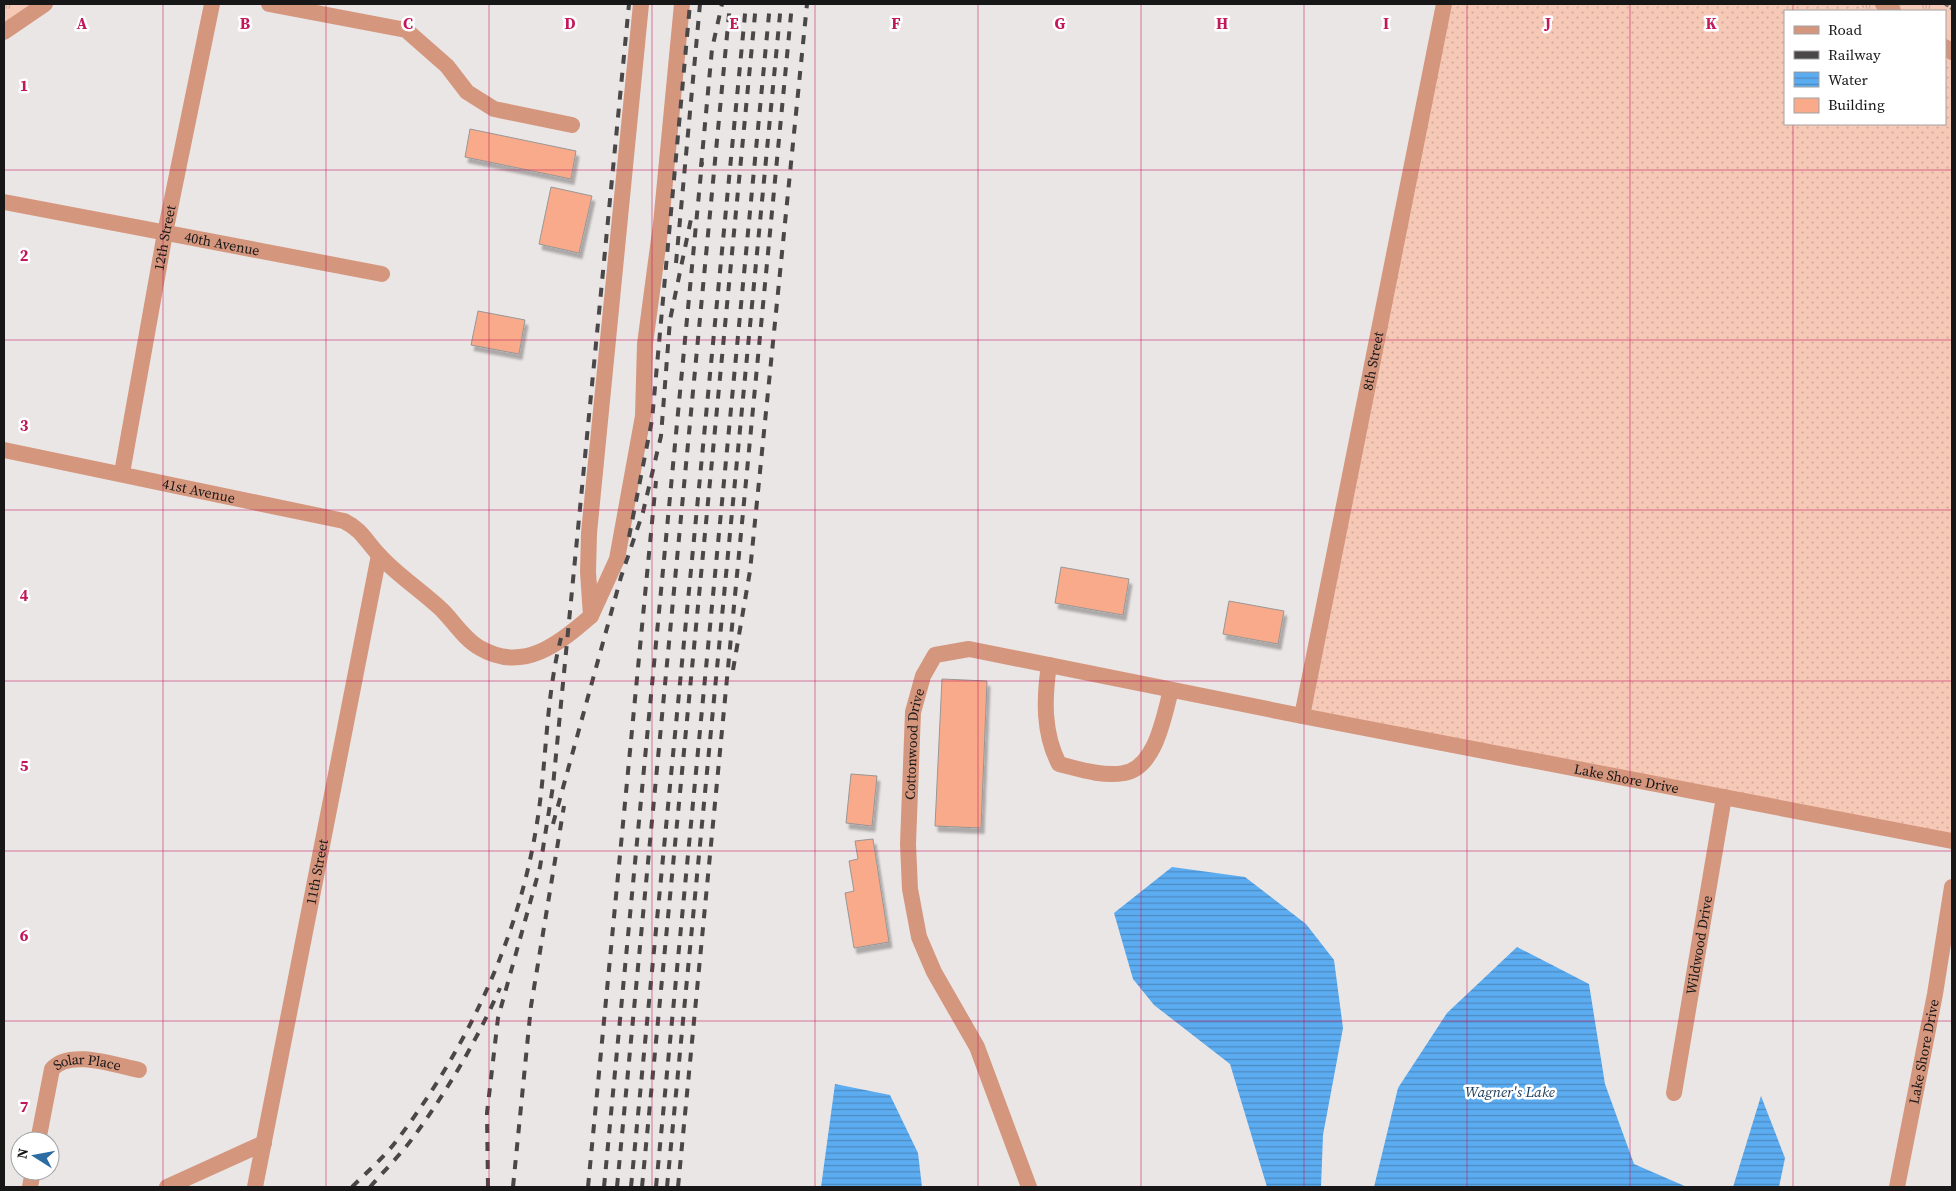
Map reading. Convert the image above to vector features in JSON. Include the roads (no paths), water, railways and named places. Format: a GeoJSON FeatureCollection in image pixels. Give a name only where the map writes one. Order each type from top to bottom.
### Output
{"type":"FeatureCollection","features":[{"type":"Feature","properties":{"kind":"street"},"geometry":{"type":"LineString","coordinates":[[4,32],[45,4]]}},
{"type":"Feature","properties":{"kind":"street","name":"12th Street"},"geometry":{"type":"LineString","coordinates":[[122,473],[166,233],[212,4]]}},
{"type":"Feature","properties":{"kind":"street"},"geometry":{"type":"LineString","coordinates":[[269,4],[406,30],[447,66],[468,92],[494,108],[572,125]]}},
{"type":"Feature","properties":{"kind":"street"},"geometry":{"type":"LineString","coordinates":[[591,616],[588,533],[641,4]]}},
{"type":"Feature","properties":{"kind":"street"},"geometry":{"type":"LineString","coordinates":[[591,616],[617,559],[643,416],[645,344],[661,224],[682,4]]}},
{"type":"Feature","properties":{"kind":"street","name":"8th Street"},"geometry":{"type":"LineString","coordinates":[[1302,716],[1444,4]]}},
{"type":"Feature","properties":{"kind":"street","name":"40th Avenue"},"geometry":{"type":"LineString","coordinates":[[4,202],[382,274]]}},
{"type":"Feature","properties":{"kind":"street","name":"41st Avenue"},"geometry":{"type":"LineString","coordinates":[[4,450],[122,473],[344,521],[357,528],[379,556],[442,610],[479,648],[502,657],[527,658],[568,636],[591,616]]}},
{"type":"Feature","properties":{"kind":"street","name":"11th Street"},"geometry":{"type":"LineString","coordinates":[[255,1187],[379,556]]}},
{"type":"Feature","properties":{"kind":"street","name":"Cottonwood Drive"},"geometry":{"type":"LineString","coordinates":[[1029,1187],[977,1047],[934,972],[919,937],[910,889],[908,844],[913,712],[923,676],[935,655],[968,649],[1302,716]]}},
{"type":"Feature","properties":{"kind":"street"},"geometry":{"type":"LineString","coordinates":[[1048,665],[1044,698],[1052,751],[1059,764],[1105,774],[1125,773],[1140,766],[1158,737],[1171,690]]}},
{"type":"Feature","properties":{"kind":"street","name":"Lake Shore Drive"},"geometry":{"type":"LineString","coordinates":[[1302,716],[1952,841]]}},
{"type":"Feature","properties":{"kind":"street","name":"Wildwood Drive"},"geometry":{"type":"LineString","coordinates":[[1674,1093],[1724,797]]}},
{"type":"Feature","properties":{"kind":"street","name":"Lake Shore Drive"},"geometry":{"type":"LineString","coordinates":[[1897,1187],[1935,994],[1952,887]]}},
{"type":"Feature","properties":{"kind":"street","name":"Solar Place"},"geometry":{"type":"LineString","coordinates":[[40,1131],[52,1069],[58,1061],[73,1058],[139,1070]]}},
{"type":"Feature","properties":{"kind":"street"},"geometry":{"type":"LineString","coordinates":[[167,1187],[264,1143]]}},
{"type":"Feature","properties":{"kind":"water"},"geometry":{"type":"Polygon","coordinates":[[[1172,867],[1245,877],[1306,924],[1334,960],[1343,1028],[1323,1135],[1321,1187],[1267,1187],[1230,1064],[1154,1005],[1133,979],[1114,913],[1172,867]]]}},
{"type":"Feature","properties":{"kind":"water","name":"Wagner's Lake"},"geometry":{"type":"Polygon","coordinates":[[[1517,947],[1589,984],[1605,1084],[1634,1164],[1687,1187],[1374,1187],[1398,1088],[1447,1013],[1517,947]]]}},
{"type":"Feature","properties":{"kind":"water"},"geometry":{"type":"Polygon","coordinates":[[[835,1084],[890,1095],[918,1153],[922,1187],[821,1187],[835,1084]]]}},
{"type":"Feature","properties":{"kind":"water"},"geometry":{"type":"Polygon","coordinates":[[[1761,1096],[1785,1158],[1779,1187],[1733,1187],[1761,1096]]]}},
{"type":"Feature","properties":{"kind":"railway"},"geometry":{"type":"LineString","coordinates":[[488,1187],[487,1113],[498,1018],[540,867],[553,786],[629,4]]}},
{"type":"Feature","properties":{"kind":"railway"},"geometry":{"type":"LineString","coordinates":[[629,537],[652,420],[690,4]]}},
{"type":"Feature","properties":{"kind":"railway"},"geometry":{"type":"LineString","coordinates":[[676,263],[700,4]]}},
{"type":"Feature","properties":{"kind":"railway"},"geometry":{"type":"LineString","coordinates":[[701,167],[712,49],[722,4]]}},
{"type":"Feature","properties":{"kind":"railway"},"geometry":{"type":"LineString","coordinates":[[617,1187],[730,4]]}},
{"type":"Feature","properties":{"kind":"railway"},"geometry":{"type":"LineString","coordinates":[[631,1187],[746,4]]}},
{"type":"Feature","properties":{"kind":"railway"},"geometry":{"type":"LineString","coordinates":[[642,1187],[756,4]]}},
{"type":"Feature","properties":{"kind":"railway"},"geometry":{"type":"LineString","coordinates":[[656,1187],[770,4]]}},
{"type":"Feature","properties":{"kind":"railway"},"geometry":{"type":"LineString","coordinates":[[667,1187],[781,4]]}},
{"type":"Feature","properties":{"kind":"railway"},"geometry":{"type":"LineString","coordinates":[[678,1187],[792,4]]}},
{"type":"Feature","properties":{"kind":"railway"},"geometry":{"type":"LineString","coordinates":[[733,670],[750,571],[807,4]]}},
{"type":"Feature","properties":{"kind":"railway"},"geometry":{"type":"LineString","coordinates":[[604,1187],[702,162]]}},
{"type":"Feature","properties":{"kind":"railway"},"geometry":{"type":"LineString","coordinates":[[553,824],[621,577],[643,512],[661,436],[670,320],[691,219]]}},
{"type":"Feature","properties":{"kind":"railway"},"geometry":{"type":"LineString","coordinates":[[588,1187],[656,481]]}},
{"type":"Feature","properties":{"kind":"railway"},"geometry":{"type":"LineString","coordinates":[[352,1187],[394,1144],[420,1109],[465,1034],[501,955],[516,913],[536,829],[552,685],[561,638]]}},
{"type":"Feature","properties":{"kind":"railway"},"geometry":{"type":"LineString","coordinates":[[513,1187],[531,1006],[564,806]]}},
{"type":"Feature","properties":{"kind":"railway"},"geometry":{"type":"LineString","coordinates":[[370,1187],[410,1142],[439,1100],[472,1045],[500,988]]}}]}
